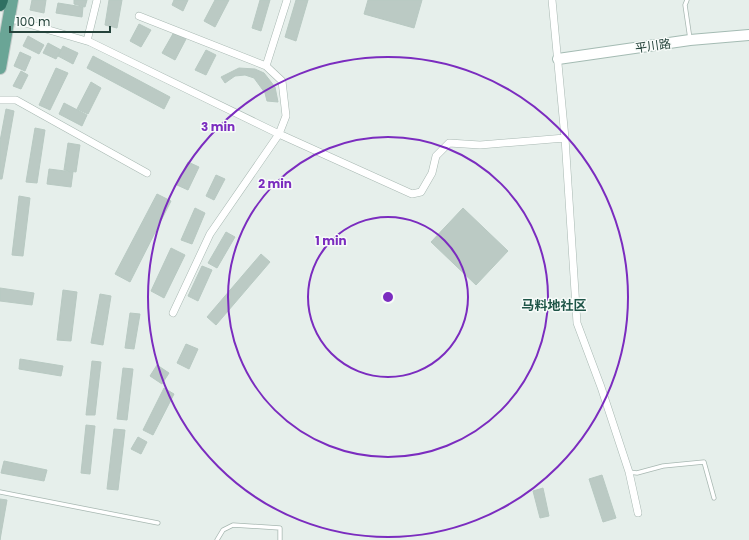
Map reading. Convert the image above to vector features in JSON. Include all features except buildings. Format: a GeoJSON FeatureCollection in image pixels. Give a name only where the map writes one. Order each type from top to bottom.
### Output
{"type":"FeatureCollection","features":[{"type":"Feature","properties":{"kind":"highway"},"geometry":{"type":"LineString","coordinates":[[0,5],[2,0]]}},
{"type":"Feature","properties":{"kind":"main road"},"geometry":{"type":"LineString","coordinates":[[0,68],[12,0]]}},
{"type":"Feature","properties":{"kind":"street"},"geometry":{"type":"LineString","coordinates":[[87,41],[97,0]]}},
{"type":"Feature","properties":{"kind":"street"},"geometry":{"type":"LineString","coordinates":[[266,66],[286,0]]}},
{"type":"Feature","properties":{"kind":"street"},"geometry":{"type":"LineString","coordinates":[[552,0],[565,138],[577,323],[601,387],[629,472],[638,513]]}},
{"type":"Feature","properties":{"kind":"street"},"geometry":{"type":"LineString","coordinates":[[139,16],[266,66],[282,81],[286,116],[279,134],[210,234],[173,313]]}},
{"type":"Feature","properties":{"kind":"street"},"geometry":{"type":"LineString","coordinates":[[8,18],[87,41],[279,134],[412,194],[421,192],[432,173],[436,156],[448,143],[480,145],[565,138]]}},
{"type":"Feature","properties":{"kind":"street","name":"平川路"},"geometry":{"type":"LineString","coordinates":[[558,59],[690,40],[749,35]]}},
{"type":"Feature","properties":{"kind":"street"},"geometry":{"type":"LineString","coordinates":[[0,100],[16,100],[147,173]]}},
{"type":"Feature","properties":{"kind":"lane"},"geometry":{"type":"LineString","coordinates":[[687,0],[685,5],[690,40]]}},
{"type":"Feature","properties":{"kind":"lane"},"geometry":{"type":"LineString","coordinates":[[629,472],[637,473],[663,466],[704,462],[714,498]]}},
{"type":"Feature","properties":{"kind":"lane"},"geometry":{"type":"LineString","coordinates":[[0,492],[158,523]]}},
{"type":"Feature","properties":{"kind":"lane"},"geometry":{"type":"LineString","coordinates":[[218,540],[223,530],[232,526],[280,528],[280,540]]}},
{"type":"Feature","properties":{"kind":"district","name":"马料地社区"},"geometry":{"type":"Point","coordinates":[554,305]}}]}
